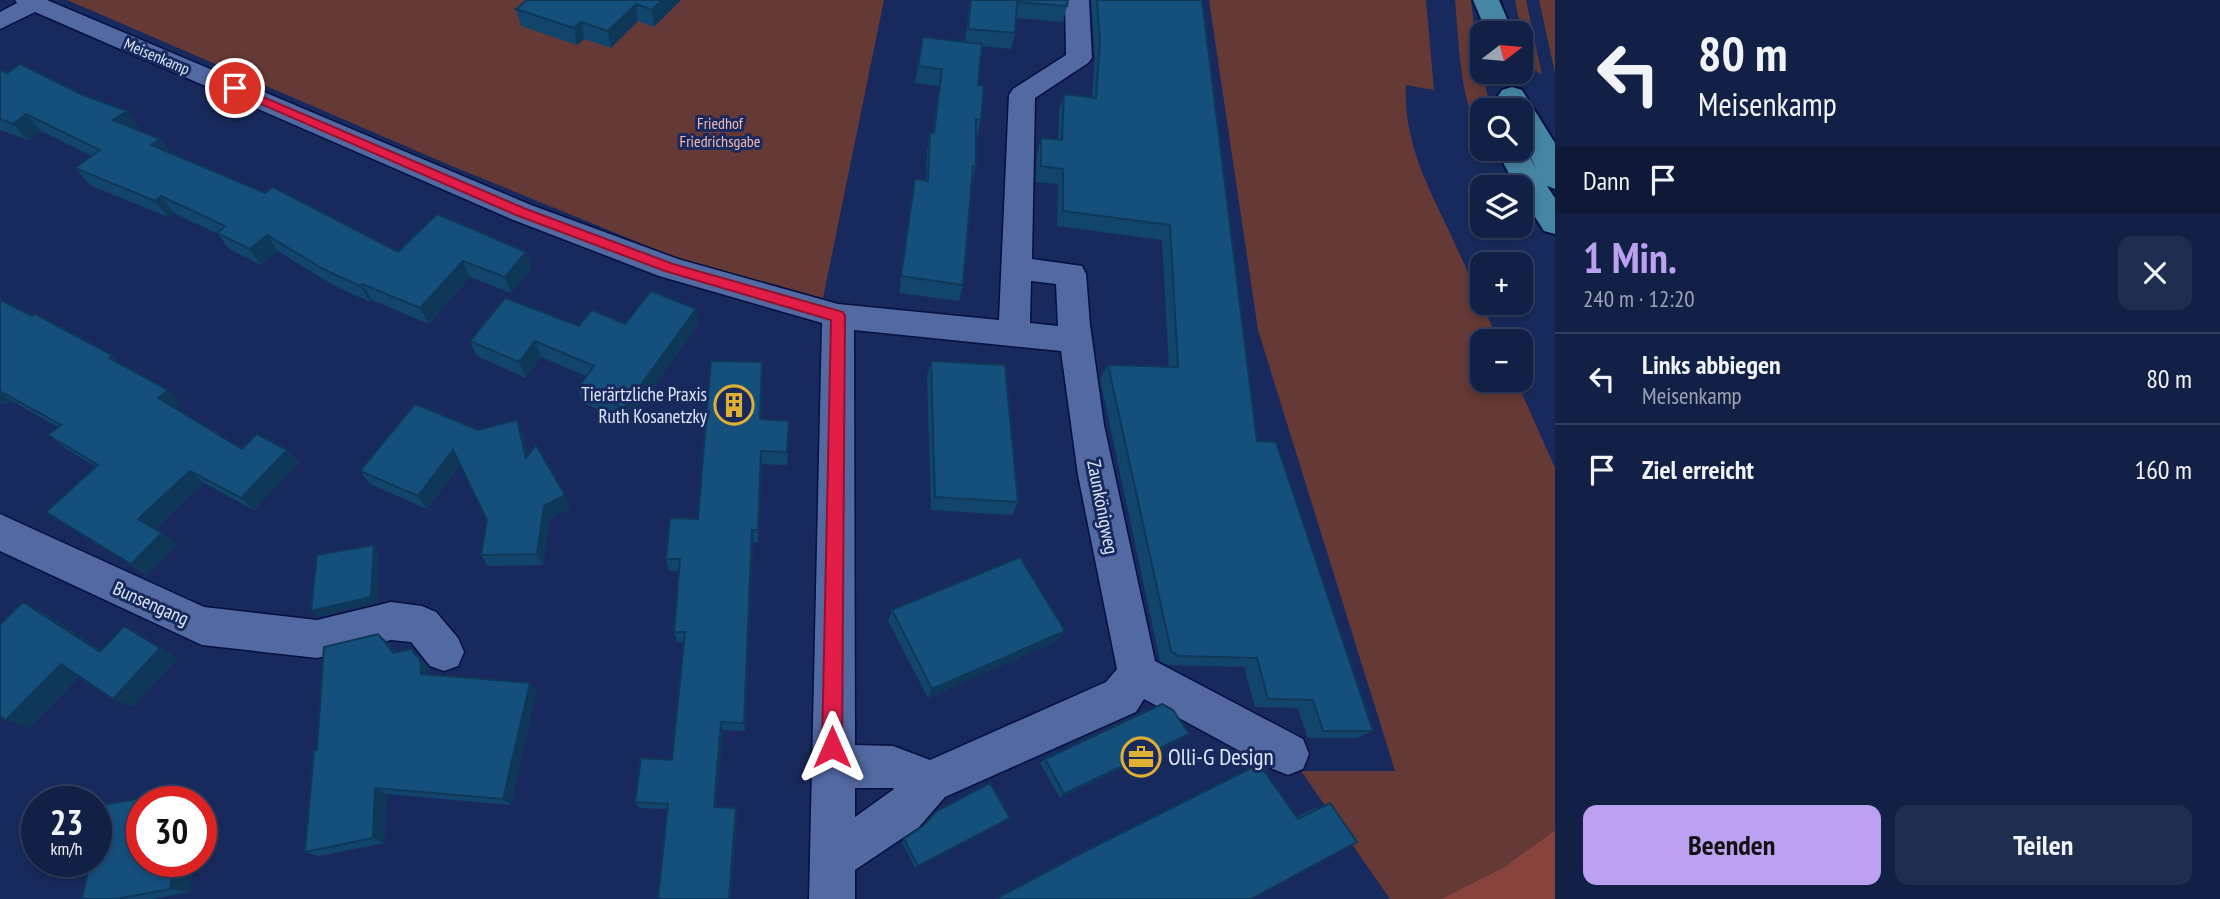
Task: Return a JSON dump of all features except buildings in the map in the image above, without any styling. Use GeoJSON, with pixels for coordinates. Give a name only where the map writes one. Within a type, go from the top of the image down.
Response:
{"type":"FeatureCollection","features":[{"type":"Feature","properties":{"kind":"main road"},"geometry":{"type":"LineString","coordinates":[[1486,0],[1495,21]]}},
{"type":"Feature","properties":{"kind":"main road"},"geometry":{"type":"LineString","coordinates":[[1500,21],[1503,0]]}},
{"type":"Feature","properties":{"kind":"main road"},"geometry":{"type":"LineString","coordinates":[[1510,93],[1543,148],[1555,178]]}},
{"type":"Feature","properties":{"kind":"main road"},"geometry":{"type":"LineString","coordinates":[[1516,161],[1555,223]]}},
{"type":"Feature","properties":{"kind":"street"},"geometry":{"type":"LineString","coordinates":[[1014,335],[1021,95],[1079,58],[1077,0]]}},
{"type":"Feature","properties":{"kind":"street"},"geometry":{"type":"LineString","coordinates":[[0,22],[31,1]]}},
{"type":"Feature","properties":{"kind":"street","name":"Meisenkamp"},"geometry":{"type":"LineString","coordinates":[[31,1],[521,212],[670,268],[838,316]]}},
{"type":"Feature","properties":{"kind":"street","name":"Zaunkönigweg"},"geometry":{"type":"LineString","coordinates":[[1015,268],[1071,274],[1074,340],[1108,535],[1138,674]]}},
{"type":"Feature","properties":{"kind":"street"},"geometry":{"type":"LineString","coordinates":[[832,899],[838,316],[1074,340]]}},
{"type":"Feature","properties":{"kind":"street","name":"Bunsengang"},"geometry":{"type":"LineString","coordinates":[[6,544],[202,626],[317,639],[391,621],[422,625],[444,652]]}},
{"type":"Feature","properties":{"kind":"street"},"geometry":{"type":"LineString","coordinates":[[833,858],[903,811],[930,782],[1121,697],[1138,674],[1288,754]]}},
{"type":"Feature","properties":{"kind":"street"},"geometry":{"type":"LineString","coordinates":[[832,766],[893,767],[930,782]]}},
{"type":"Feature","properties":{"kind":"green space","name":"Friedhof Friedrichsgabe"},"geometry":{"type":"Polygon","coordinates":[[[67,0],[884,0],[823,298],[677,258],[454,167],[67,0]]]}},
{"type":"Feature","properties":{"kind":"green space"},"geometry":{"type":"Polygon","coordinates":[[[1209,0],[1426,0],[1434,90],[1406,85],[1408,125],[1425,180],[1470,278],[1470,315],[1487,315],[1493,329],[1470,329],[1470,392],[1521,392],[1555,468],[1555,830],[1504,867],[1441,899],[1390,899],[1301,771],[1395,771],[1258,330],[1209,0]]]}},
{"type":"Feature","properties":{"kind":"green space"},"geometry":{"type":"Polygon","coordinates":[[[1455,0],[1471,0],[1473,21],[1470,21],[1470,84],[1485,84],[1488,98],[1470,98],[1470,111],[1465,90],[1455,0]]]}},
{"type":"Feature","properties":{"kind":"green space"},"geometry":{"type":"Polygon","coordinates":[[[1515,0],[1526,0],[1530,21],[1519,21],[1515,0]]]}},
{"type":"Feature","properties":{"kind":"green space"},"geometry":{"type":"Polygon","coordinates":[[[1539,0],[1555,0],[1555,73],[1539,0]]]}},
{"type":"Feature","properties":{"kind":"green space"},"geometry":{"type":"Polygon","coordinates":[[[1533,33],[1542,75],[1533,69],[1533,33]]]}},
{"type":"Feature","properties":{"kind":"shaded area"},"geometry":{"type":"Polygon","coordinates":[[[1555,830],[1555,899],[1441,899],[1504,867],[1555,830]]]}},
{"type":"Feature","properties":{"kind":"place","name":"Tierärtzliche Praxis Ruth Kosanetzky"},"geometry":{"type":"Point","coordinates":[734,405]}},
{"type":"Feature","properties":{"kind":"place","name":"Olli-G Design"},"geometry":{"type":"Point","coordinates":[1141,757]}},
{"type":"Feature","properties":{"kind":"route"},"geometry":{"type":"LineString","coordinates":[[235,88],[521,212],[670,268],[838,316],[832,747]]}}]}
